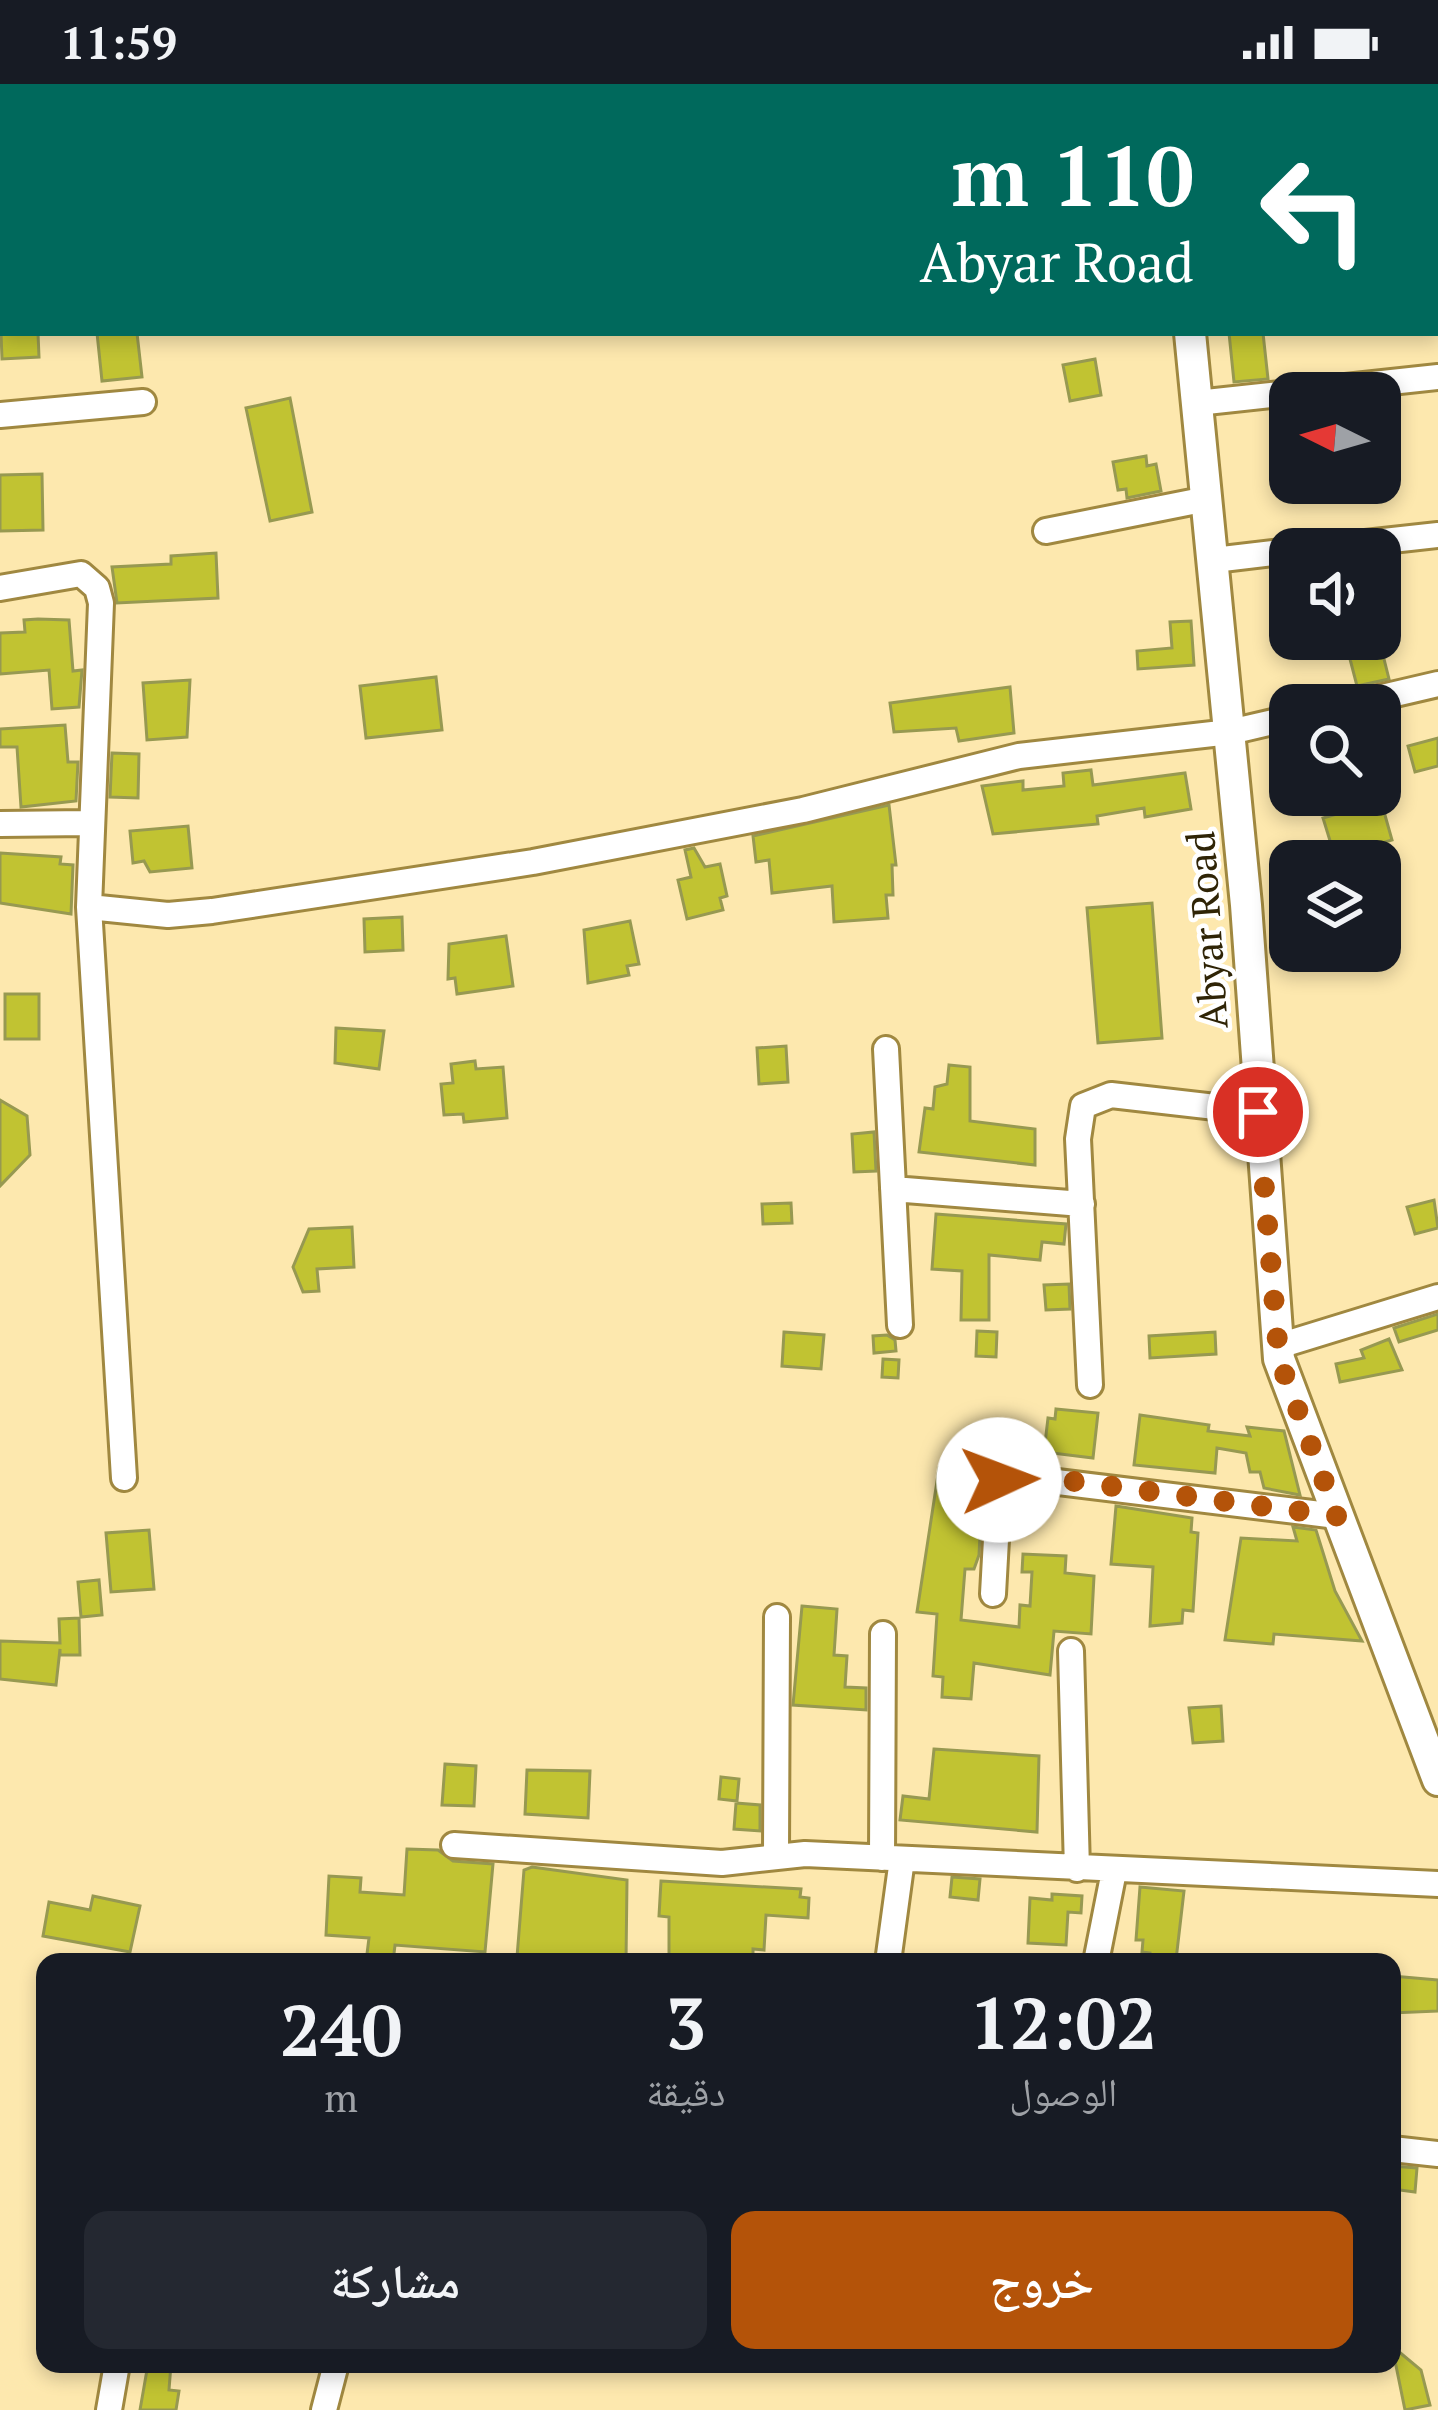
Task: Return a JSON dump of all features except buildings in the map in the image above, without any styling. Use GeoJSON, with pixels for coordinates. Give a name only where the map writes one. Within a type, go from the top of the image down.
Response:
{"type":"FeatureCollection","features":[{"type":"Feature","properties":{"kind":"main road","name":"Abyar Road"},"geometry":{"type":"LineString","coordinates":[[1190,336],[1230,732],[1258,1112],[1282,1345],[1279,1359],[1438,1780]]}},
{"type":"Feature","properties":{"kind":"street"},"geometry":{"type":"LineString","coordinates":[[1197,403],[1438,377]]}},
{"type":"Feature","properties":{"kind":"street"},"geometry":{"type":"LineString","coordinates":[[0,415],[143,402]]}},
{"type":"Feature","properties":{"kind":"street"},"geometry":{"type":"LineString","coordinates":[[1046,531],[1208,499]]}},
{"type":"Feature","properties":{"kind":"street"},"geometry":{"type":"LineString","coordinates":[[1401,539],[1438,535]]}},
{"type":"Feature","properties":{"kind":"street"},"geometry":{"type":"LineString","coordinates":[[1214,560],[1269,553]]}},
{"type":"Feature","properties":{"kind":"street"},"geometry":{"type":"LineString","coordinates":[[0,588],[81,574],[98,588],[99,712],[88,823],[89,907],[124,1478]]}},
{"type":"Feature","properties":{"kind":"street"},"geometry":{"type":"LineString","coordinates":[[1401,692],[1438,683]]}},
{"type":"Feature","properties":{"kind":"street"},"geometry":{"type":"LineString","coordinates":[[89,907],[168,914],[273,903],[533,862],[803,809],[1019,755],[1230,732],[1269,723]]}},
{"type":"Feature","properties":{"kind":"street"},"geometry":{"type":"LineString","coordinates":[[0,824],[88,823]]}},
{"type":"Feature","properties":{"kind":"street"},"geometry":{"type":"LineString","coordinates":[[886,1049],[900,1325]]}},
{"type":"Feature","properties":{"kind":"street"},"geometry":{"type":"LineString","coordinates":[[1090,1385],[1078,1120],[1089,1100],[1160,1098],[1258,1112]]}},
{"type":"Feature","properties":{"kind":"street"},"geometry":{"type":"LineString","coordinates":[[893,1189],[1082,1204]]}},
{"type":"Feature","properties":{"kind":"street"},"geometry":{"type":"LineString","coordinates":[[1282,1345],[1438,1297]]}},
{"type":"Feature","properties":{"kind":"street"},"geometry":{"type":"LineString","coordinates":[[993,1594],[999,1480],[1008,1476],[1337,1516]]}},
{"type":"Feature","properties":{"kind":"street"},"geometry":{"type":"LineString","coordinates":[[776,1854],[777,1617]]}},
{"type":"Feature","properties":{"kind":"street"},"geometry":{"type":"LineString","coordinates":[[883,1634],[892,1858],[888,1953]]}},
{"type":"Feature","properties":{"kind":"street"},"geometry":{"type":"LineString","coordinates":[[1071,1651],[1077,1869]]}},
{"type":"Feature","properties":{"kind":"street"},"geometry":{"type":"LineString","coordinates":[[454,1845],[722,1863],[776,1854],[1438,1884]]}},
{"type":"Feature","properties":{"kind":"street"},"geometry":{"type":"LineString","coordinates":[[1098,1953],[1114,1871]]}},
{"type":"Feature","properties":{"kind":"street"},"geometry":{"type":"LineString","coordinates":[[1401,2150],[1438,2154]]}},
{"type":"Feature","properties":{"kind":"street"},"geometry":{"type":"LineString","coordinates":[[109,2410],[115,2373]]}},
{"type":"Feature","properties":{"kind":"street"},"geometry":{"type":"LineString","coordinates":[[324,2410],[334,2373]]}},
{"type":"Feature","properties":{"kind":"route"},"geometry":{"type":"LineString","coordinates":[[999,1480],[1041,1477],[1337,1516],[1279,1359],[1282,1345],[1258,1112]]}}]}
